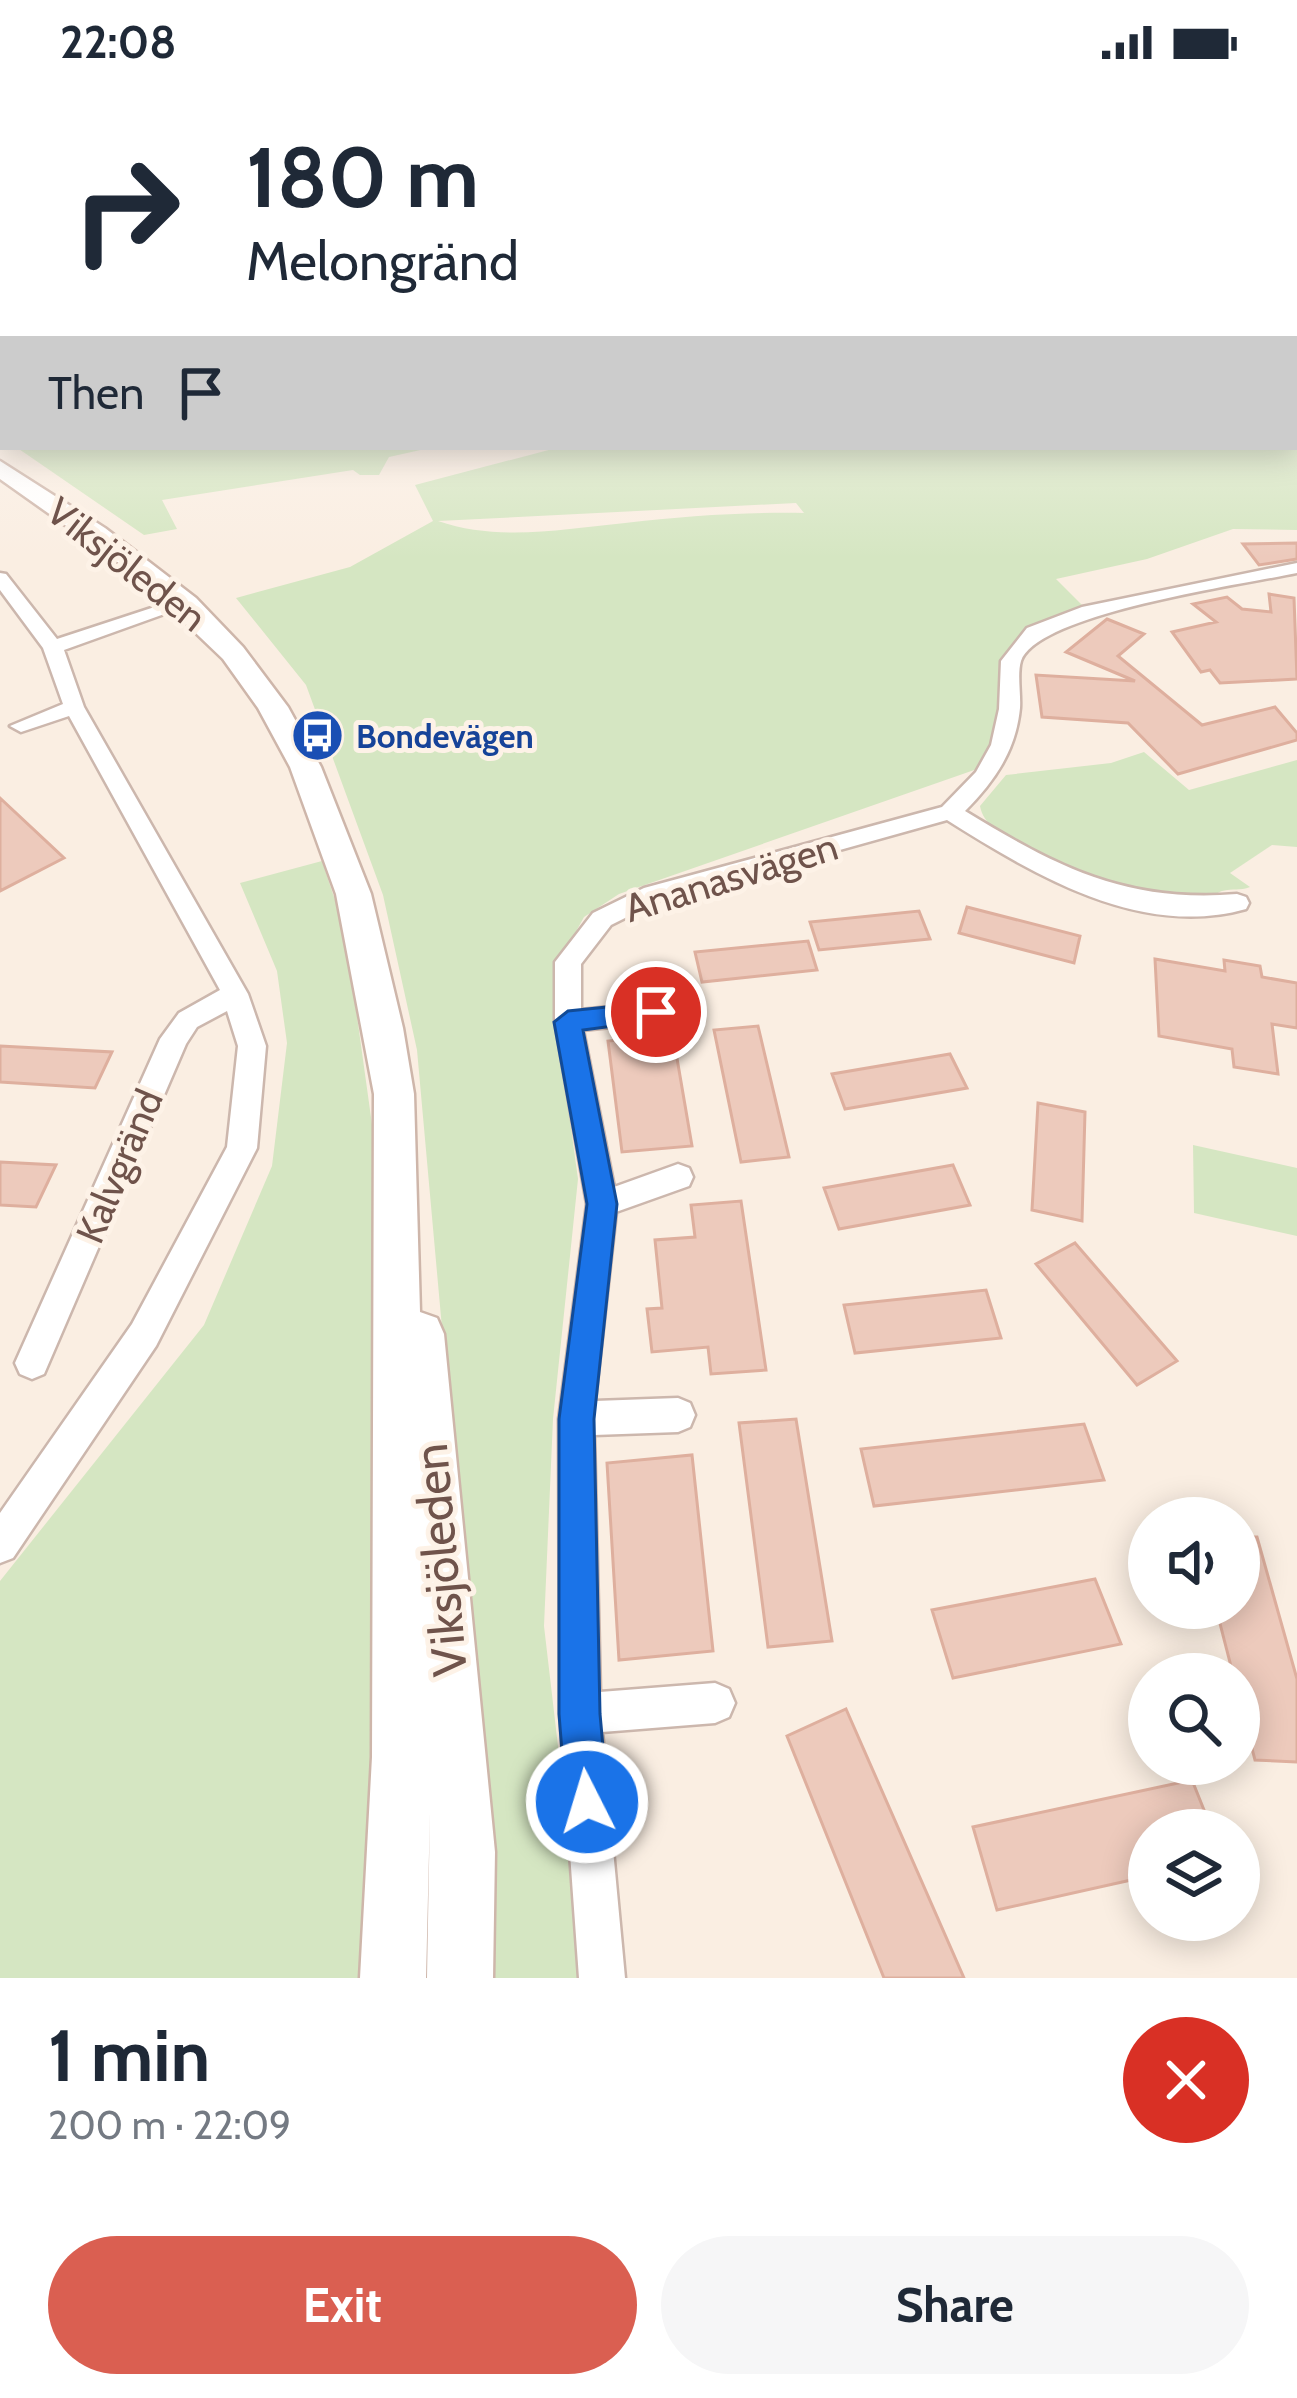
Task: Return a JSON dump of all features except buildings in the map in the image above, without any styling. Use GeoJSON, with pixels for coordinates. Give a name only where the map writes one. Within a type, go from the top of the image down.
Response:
{"type":"FeatureCollection","features":[{"type":"Feature","properties":{"kind":"main road","name":"Viksjöleden"},"geometry":{"type":"LineString","coordinates":[[0,468],[82,523],[186,604],[246,669],[304,764],[332,827],[383,1015],[424,1367],[464,1852],[460,1978]]}},
{"type":"Feature","properties":{"kind":"main road","name":"Viksjöleden"},"geometry":{"type":"LineString","coordinates":[[393,1978],[402,1757],[395,1144]]}},
{"type":"Feature","properties":{"kind":"street"},"geometry":{"type":"LineString","coordinates":[[1237,903],[1209,908],[1132,904],[1042,870],[950,812],[992,768],[1011,724],[1010,661],[1034,632],[1082,613],[1297,568]]}},
{"type":"Feature","properties":{"kind":"street"},"geometry":{"type":"LineString","coordinates":[[0,1544],[144,1335],[242,1148],[252,1046],[235,994],[74,707],[53,647],[4,586]]}},
{"type":"Feature","properties":{"kind":"street"},"geometry":{"type":"LineString","coordinates":[[53,647],[186,604]]}},
{"type":"Feature","properties":{"kind":"street"},"geometry":{"type":"LineString","coordinates":[[21,726],[74,707]]}},
{"type":"Feature","properties":{"kind":"street","name":"Ananasvägen"},"geometry":{"type":"LineString","coordinates":[[602,1978],[580,1714],[576,1419],[602,1204],[568,1022],[568,962],[602,919],[652,894],[950,812]]}},
{"type":"Feature","properties":{"kind":"street","name":"Kalvgränd"},"geometry":{"type":"LineString","coordinates":[[32,1363],[174,1039],[188,1020],[235,994]]}},
{"type":"Feature","properties":{"kind":"street"},"geometry":{"type":"LineString","coordinates":[[568,1022],[656,1012]]}},
{"type":"Feature","properties":{"kind":"street"},"geometry":{"type":"LineString","coordinates":[[602,1204],[678,1177]]}},
{"type":"Feature","properties":{"kind":"street"},"geometry":{"type":"LineString","coordinates":[[576,1419],[678,1414]]}},
{"type":"Feature","properties":{"kind":"street"},"geometry":{"type":"LineString","coordinates":[[580,1714],[715,1703]]}},
{"type":"Feature","properties":{"kind":"green space"},"geometry":{"type":"Polygon","coordinates":[[[20,450],[420,450],[389,457],[379,475],[353,470],[162,500],[177,529],[144,535],[20,450]]]}},
{"type":"Feature","properties":{"kind":"green space"},"geometry":{"type":"Polygon","coordinates":[[[549,450],[1297,450],[1297,530],[1233,529],[1147,559],[1056,579],[1083,606],[1026,630],[1002,721],[980,768],[619,894],[584,917],[563,955],[556,1019],[578,1179],[553,1419],[544,1626],[585,1978],[489,1978],[491,1873],[417,1050],[383,895],[306,685],[236,598],[350,567],[433,521],[415,485],[549,450]],[[796,503],[438,521],[484,531],[531,532],[804,513],[796,503]]]}},
{"type":"Feature","properties":{"kind":"green space"},"geometry":{"type":"Polygon","coordinates":[[[1144,752],[1189,790],[1297,760],[1297,847],[1272,845],[1230,873],[1250,887],[1205,899],[1163,901],[1113,889],[1044,859],[1005,836],[982,814],[980,806],[1006,775],[1111,763],[1144,752]]]}},
{"type":"Feature","properties":{"kind":"green space"},"geometry":{"type":"Polygon","coordinates":[[[322,861],[345,930],[375,1146],[383,1752],[369,1978],[0,1978],[0,1581],[204,1325],[272,1166],[287,1043],[277,971],[240,883],[322,861]]]}},
{"type":"Feature","properties":{"kind":"green space"},"geometry":{"type":"Polygon","coordinates":[[[1193,1145],[1297,1168],[1297,1236],[1194,1213],[1193,1145]]]}},
{"type":"Feature","properties":{"kind":"place","name":"Bondevägen"},"geometry":{"type":"Point","coordinates":[317,736]}},
{"type":"Feature","properties":{"kind":"route"},"geometry":{"type":"LineString","coordinates":[[587,1802],[580,1714],[576,1419],[602,1204],[568,1022],[656,1012]]}}]}
